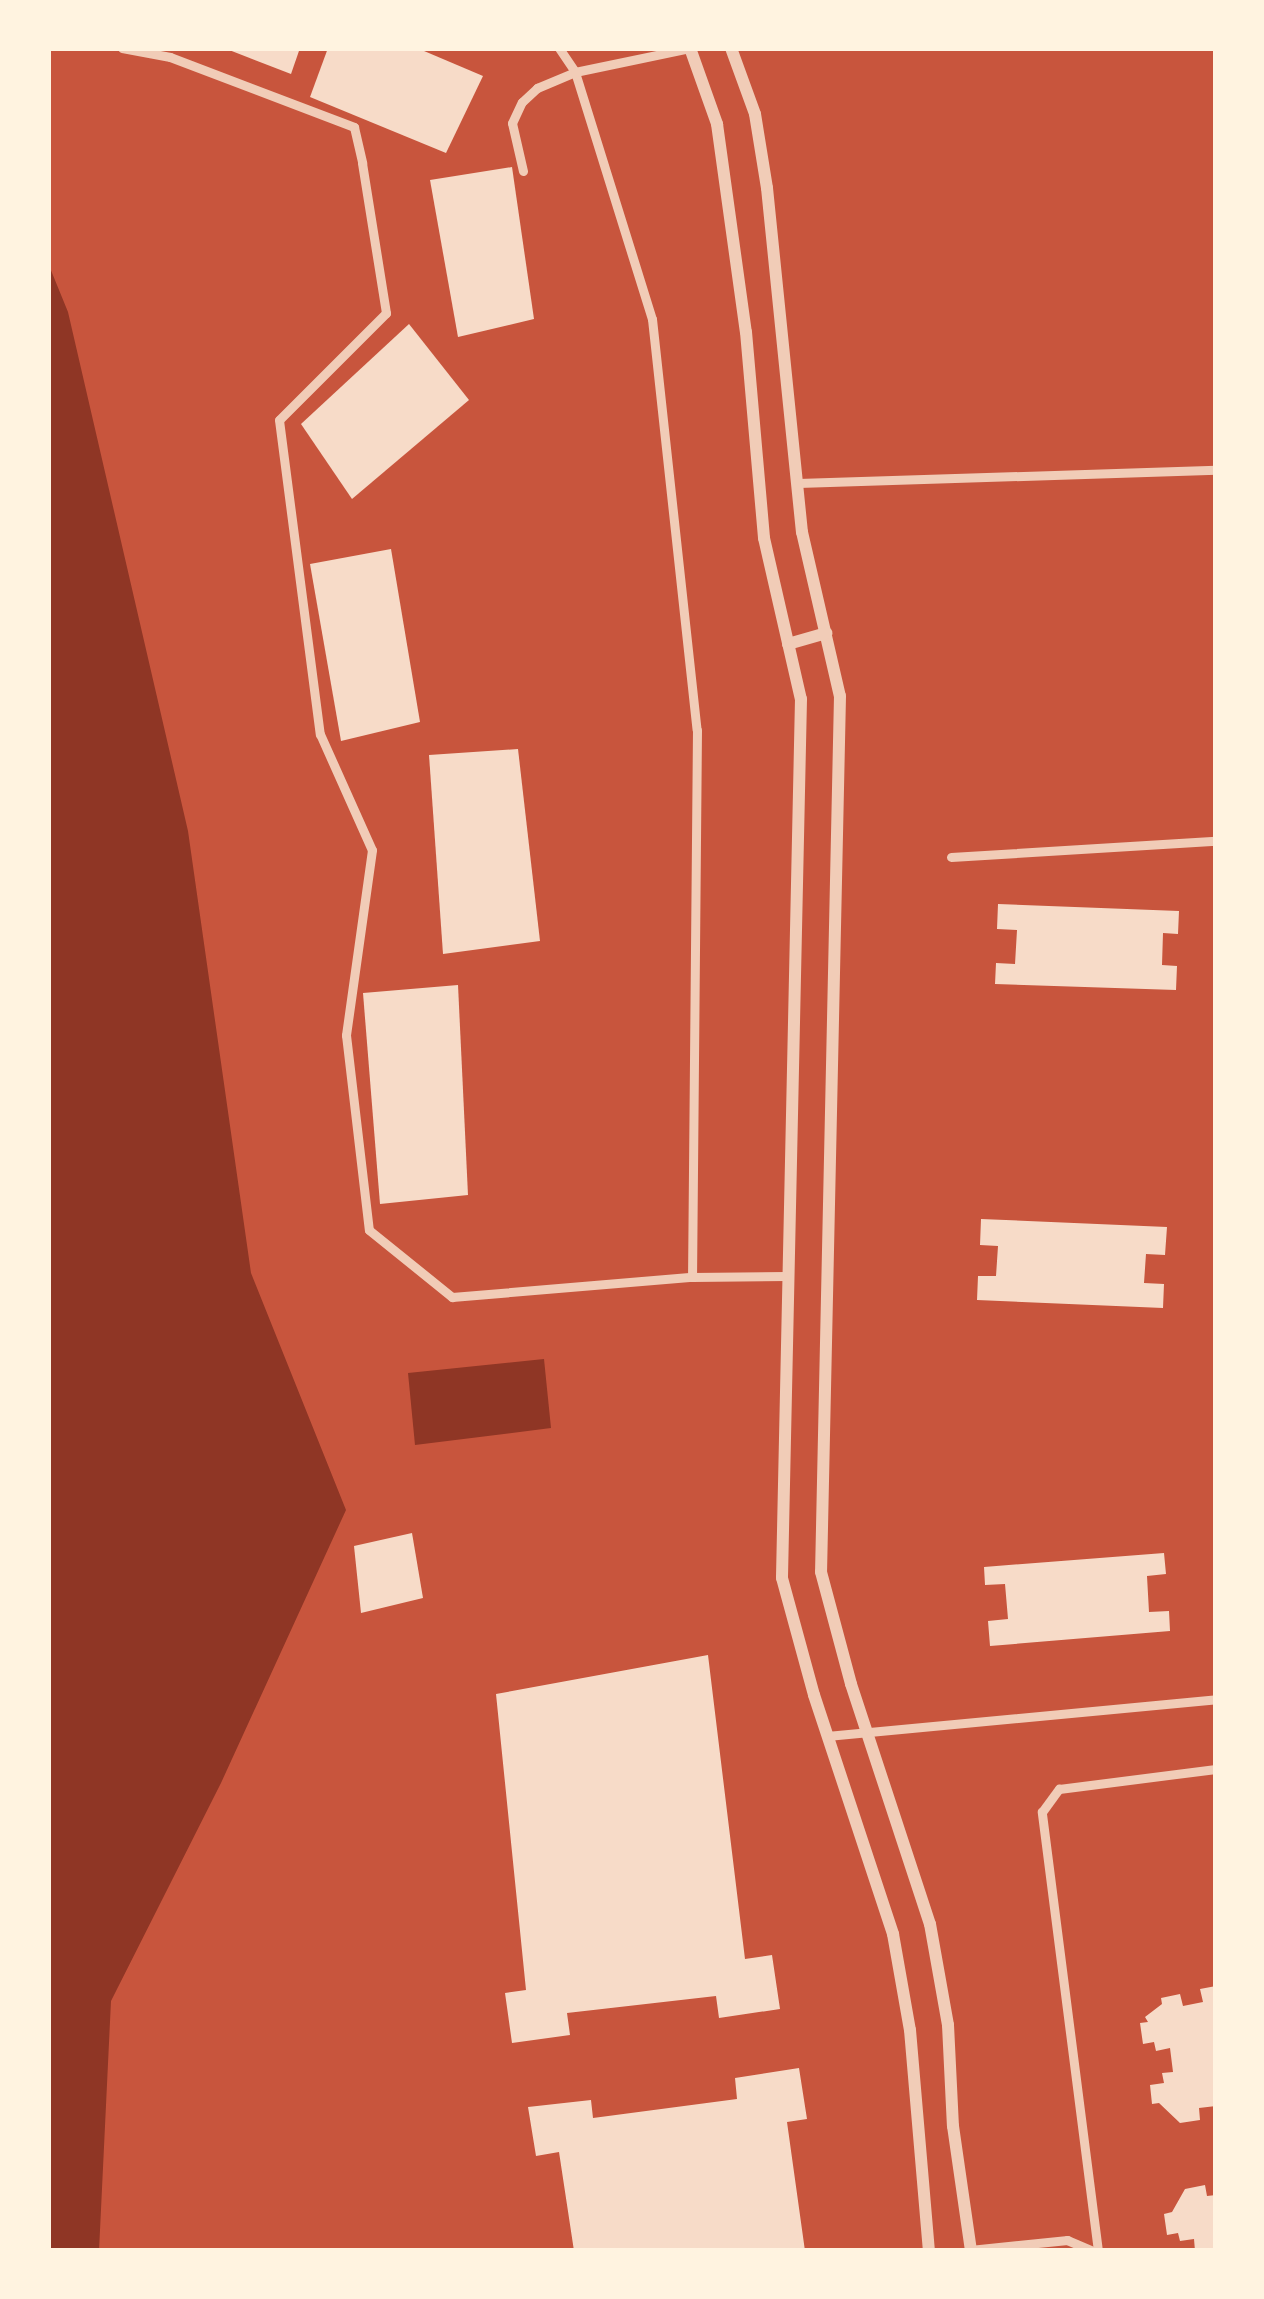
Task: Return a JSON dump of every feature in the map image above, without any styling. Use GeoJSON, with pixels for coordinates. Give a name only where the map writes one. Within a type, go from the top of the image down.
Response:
{"type":"FeatureCollection","features":[{"type":"Feature","properties":{"kind":"street"},"geometry":{"type":"LineString","coordinates":[[122,48],[170,57],[354,127],[362,163],[386,314],[279,420],[320,734],[372,850],[346,1035],[369,1230],[452,1297],[692,1277],[786,1276]]}},
{"type":"Feature","properties":{"kind":"street"},"geometry":{"type":"LineString","coordinates":[[559,48],[574,72],[652,320],[698,730],[692,1277]]}},
{"type":"Feature","properties":{"kind":"street"},"geometry":{"type":"LineString","coordinates":[[523,171],[512,123],[522,102],[537,88],[574,72],[690,48],[717,124],[729,194],[764,538],[801,699],[782,1578],[827,1736],[892,1934],[910,2030],[928,2251]]}},
{"type":"Feature","properties":{"kind":"street"},"geometry":{"type":"LineString","coordinates":[[731,48],[755,114],[767,188],[802,532],[840,696],[821,1572],[866,1730],[930,1924],[948,2025],[953,2126],[970,2250],[1067,2240],[1096,2251],[1042,1812],[1059,1789],[1216,1769]]}},
{"type":"Feature","properties":{"kind":"street"},"geometry":{"type":"LineString","coordinates":[[798,483],[1216,470]]}},
{"type":"Feature","properties":{"kind":"street"},"geometry":{"type":"LineString","coordinates":[[788,644],[826,633]]}},
{"type":"Feature","properties":{"kind":"street"},"geometry":{"type":"LineString","coordinates":[[950,856],[1216,841]]}},
{"type":"Feature","properties":{"kind":"street"},"geometry":{"type":"LineString","coordinates":[[827,1736],[957,1720],[1027,1721],[1216,1700]]}},
{"type":"Feature","properties":{"kind":"shaded area"},"geometry":{"type":"Polygon","coordinates":[[[48,263],[68,312],[188,831],[251,1273],[346,1510],[221,1783],[111,2001],[99,2251],[48,2251],[48,263]]]}},
{"type":"Feature","properties":{"kind":"shaded area"},"geometry":{"type":"Polygon","coordinates":[[[544,1359],[551,1428],[415,1445],[408,1373],[544,1359]]]}},
{"type":"Feature","properties":{"kind":"building"},"geometry":{"type":"Polygon","coordinates":[[[224,48],[300,48],[291,74],[224,48]]]}},
{"type":"Feature","properties":{"kind":"building"},"geometry":{"type":"Polygon","coordinates":[[[328,48],[417,48],[483,76],[446,153],[310,97],[328,48]]]}},
{"type":"Feature","properties":{"kind":"building"},"geometry":{"type":"Polygon","coordinates":[[[512,167],[534,319],[458,337],[430,180],[512,167]]]}},
{"type":"Feature","properties":{"kind":"building"},"geometry":{"type":"Polygon","coordinates":[[[409,324],[469,400],[352,499],[301,424],[409,324]]]}},
{"type":"Feature","properties":{"kind":"building"},"geometry":{"type":"Polygon","coordinates":[[[391,549],[420,722],[341,741],[310,564],[391,549]]]}},
{"type":"Feature","properties":{"kind":"building"},"geometry":{"type":"Polygon","coordinates":[[[518,749],[540,941],[443,954],[429,755],[518,749]]]}},
{"type":"Feature","properties":{"kind":"building"},"geometry":{"type":"Polygon","coordinates":[[[998,904],[1179,911],[1178,934],[1163,933],[1162,965],[1177,966],[1176,990],[995,984],[996,963],[1015,964],[1017,930],[997,929],[998,904]]]}},
{"type":"Feature","properties":{"kind":"building"},"geometry":{"type":"Polygon","coordinates":[[[458,985],[468,1195],[380,1204],[363,993],[458,985]]]}},
{"type":"Feature","properties":{"kind":"building"},"geometry":{"type":"Polygon","coordinates":[[[981,1219],[1167,1227],[1165,1255],[1146,1254],[1144,1283],[1164,1284],[1163,1308],[977,1300],[978,1276],[996,1276],[998,1246],[980,1245],[981,1219]]]}},
{"type":"Feature","properties":{"kind":"building"},"geometry":{"type":"Polygon","coordinates":[[[412,1533],[423,1598],[361,1613],[354,1546],[412,1533]]]}},
{"type":"Feature","properties":{"kind":"building"},"geometry":{"type":"Polygon","coordinates":[[[1164,1553],[1166,1574],[1147,1576],[1149,1612],[1169,1611],[1170,1631],[990,1646],[988,1621],[1008,1619],[1005,1584],[985,1585],[984,1567],[1164,1553]]]}},
{"type":"Feature","properties":{"kind":"building"},"geometry":{"type":"Polygon","coordinates":[[[708,1655],[745,1959],[772,1955],[780,2009],[719,2018],[716,1996],[567,2013],[570,2035],[512,2043],[505,1993],[526,1990],[496,1694],[708,1655]]]}},
{"type":"Feature","properties":{"kind":"building"},"geometry":{"type":"Polygon","coordinates":[[[1216,1986],[1216,2106],[1199,2108],[1200,2120],[1180,2123],[1159,2103],[1152,2104],[1150,2085],[1164,2083],[1162,2073],[1173,2072],[1170,2048],[1156,2051],[1154,2042],[1143,2044],[1140,2023],[1148,2022],[1145,2017],[1162,2004],[1161,1998],[1180,1994],[1183,2006],[1203,2002],[1200,1989],[1216,1986]]]}},
{"type":"Feature","properties":{"kind":"building"},"geometry":{"type":"Polygon","coordinates":[[[799,2068],[807,2119],[787,2122],[805,2251],[574,2251],[559,2152],[536,2156],[528,2107],[591,2100],[593,2118],[737,2099],[735,2078],[799,2068]]]}},
{"type":"Feature","properties":{"kind":"building"},"geometry":{"type":"Polygon","coordinates":[[[1205,2185],[1207,2196],[1216,2195],[1216,2251],[1195,2251],[1194,2239],[1180,2241],[1178,2233],[1167,2235],[1164,2214],[1172,2212],[1185,2189],[1205,2185]]]}}]}
